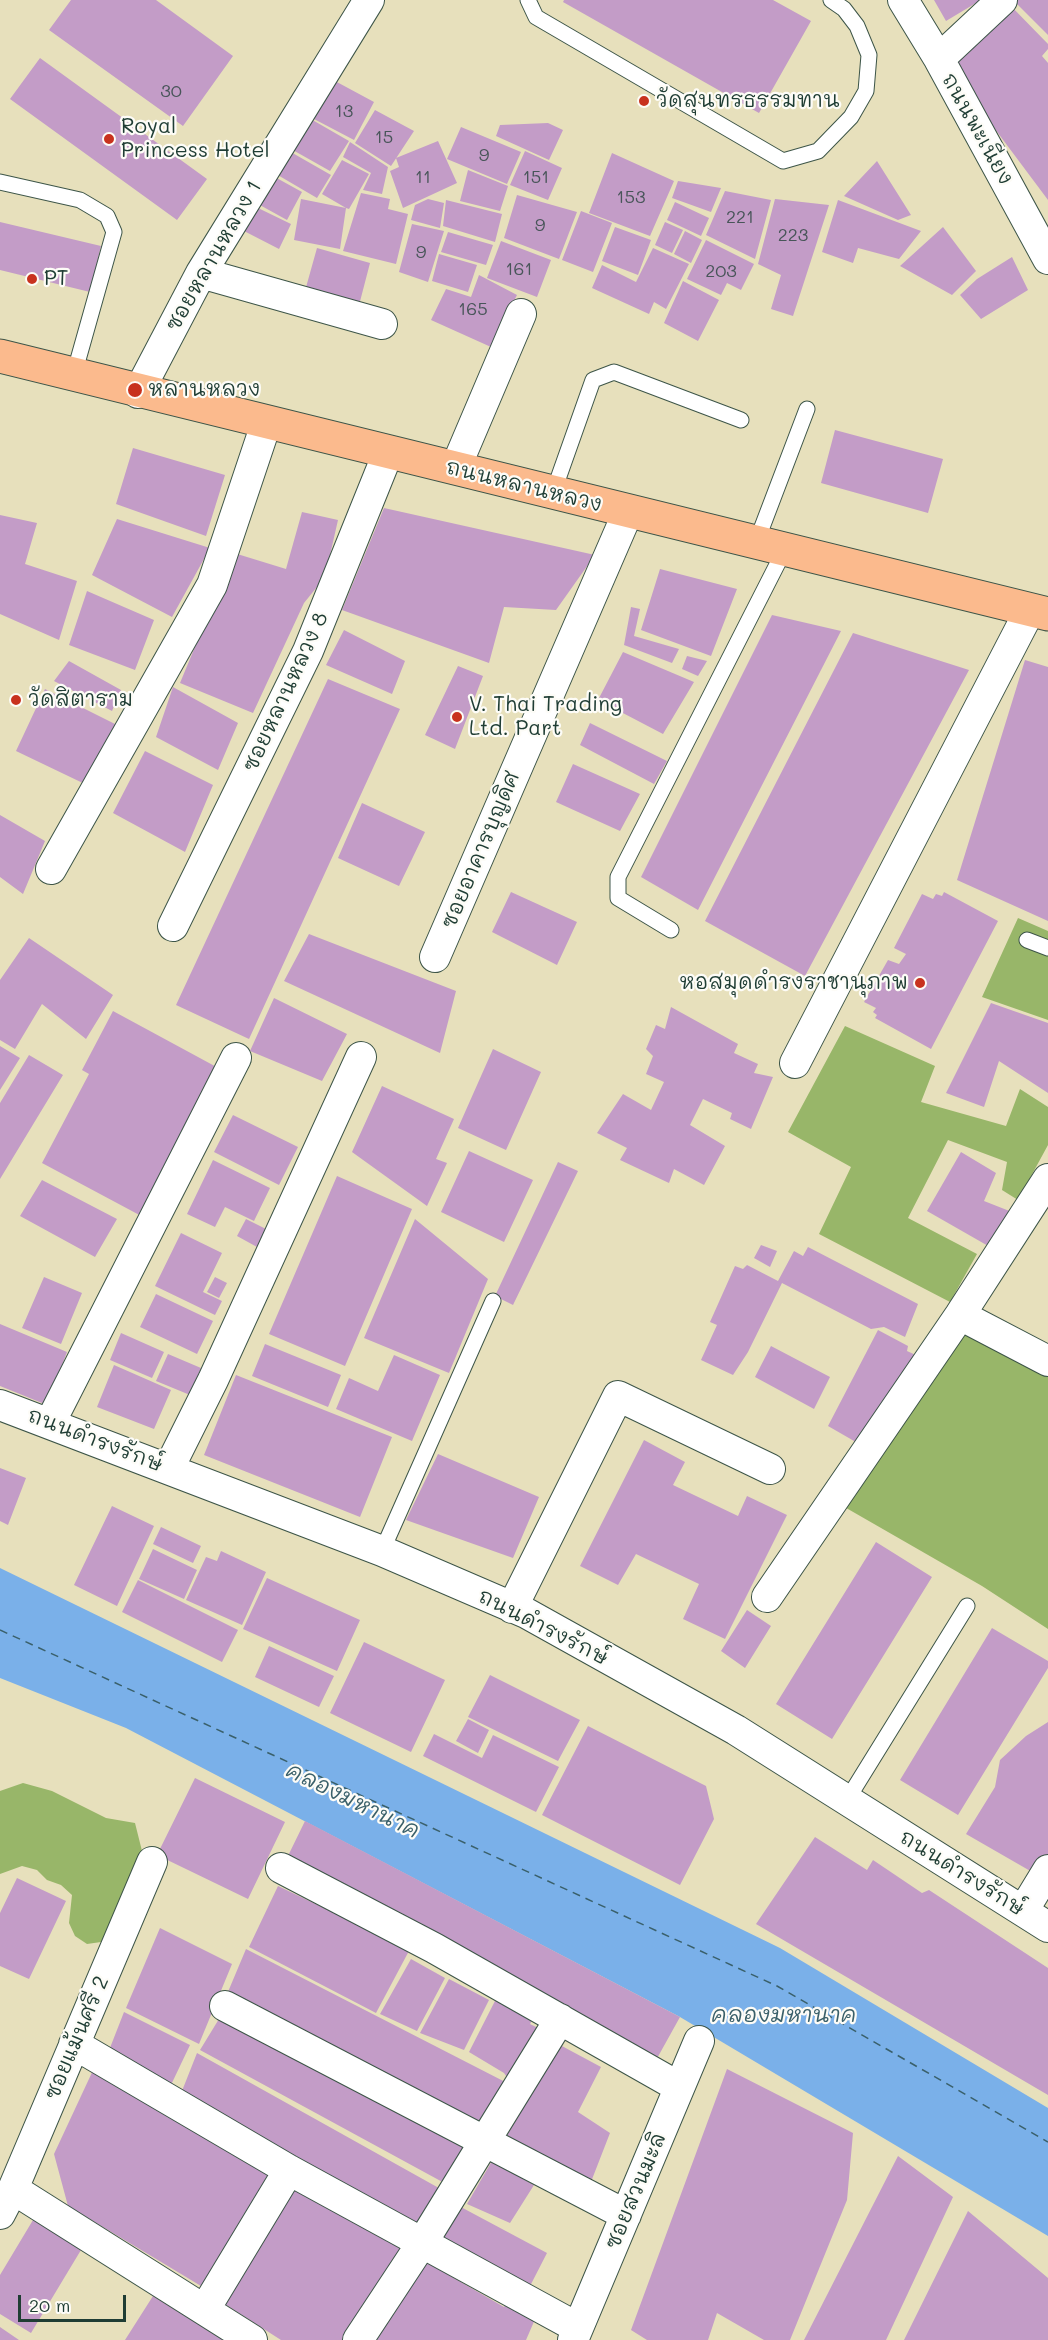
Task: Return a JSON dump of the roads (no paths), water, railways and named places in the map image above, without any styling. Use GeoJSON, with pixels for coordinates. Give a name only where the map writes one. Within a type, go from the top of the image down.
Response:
{"type":"FeatureCollection","features":[{"type":"Feature","properties":{"kind":"main road","name":"ถนนหลานหลวง"},"geometry":{"type":"LineString","coordinates":[[0,356],[138,393],[1039,612]]}},
{"type":"Feature","properties":{"kind":"street","name":"ซอยหลานหลวง 1"},"geometry":{"type":"LineString","coordinates":[[138,393],[201,273],[369,0]]}},
{"type":"Feature","properties":{"kind":"street","name":"ถนนพะเนียง"},"geometry":{"type":"LineString","coordinates":[[903,0],[939,59],[1048,259]]}},
{"type":"Feature","properties":{"kind":"street"},"geometry":{"type":"LineString","coordinates":[[939,59],[1002,0]]}},
{"type":"Feature","properties":{"kind":"street"},"geometry":{"type":"LineString","coordinates":[[201,273],[382,324]]}},
{"type":"Feature","properties":{"kind":"street"},"geometry":{"type":"LineString","coordinates":[[455,470],[521,314]]}},
{"type":"Feature","properties":{"kind":"street"},"geometry":{"type":"LineString","coordinates":[[51,869],[212,585],[266,424]]}},
{"type":"Feature","properties":{"kind":"street","name":"ซอยหลานหลวง 8"},"geometry":{"type":"LineString","coordinates":[[173,926],[308,651],[388,453]]}},
{"type":"Feature","properties":{"kind":"street","name":"ซอยอาคารบุญดิศ"},"geometry":{"type":"LineString","coordinates":[[435,957],[628,512]]}},
{"type":"Feature","properties":{"kind":"street"},"geometry":{"type":"LineString","coordinates":[[795,1063],[1039,612]]}},
{"type":"Feature","properties":{"kind":"street"},"geometry":{"type":"LineString","coordinates":[[169,1468],[213,1380],[361,1057]]}},
{"type":"Feature","properties":{"kind":"street"},"geometry":{"type":"LineString","coordinates":[[50,1423],[236,1058]]}},
{"type":"Feature","properties":{"kind":"street"},"geometry":{"type":"LineString","coordinates":[[766,1597],[960,1315],[1048,1179]]}},
{"type":"Feature","properties":{"kind":"street"},"geometry":{"type":"LineString","coordinates":[[960,1315],[1048,1361]]}},
{"type":"Feature","properties":{"kind":"street"},"geometry":{"type":"LineString","coordinates":[[512,1608],[618,1396],[770,1469]]}},
{"type":"Feature","properties":{"kind":"street","name":"ถนนดำรงรักษ์"},"geometry":{"type":"LineString","coordinates":[[0,1405],[382,1551],[512,1608],[736,1730],[1048,1927]]}},
{"type":"Feature","properties":{"kind":"street","name":"ซอยแม้นศรี 2"},"geometry":{"type":"LineString","coordinates":[[7,2201],[152,1862]]}},
{"type":"Feature","properties":{"kind":"street"},"geometry":{"type":"LineString","coordinates":[[281,1868],[434,1948],[679,2087]]}},
{"type":"Feature","properties":{"kind":"street"},"geometry":{"type":"LineString","coordinates":[[1023,1911],[1048,1870]]}},
{"type":"Feature","properties":{"kind":"street"},"geometry":{"type":"LineString","coordinates":[[225,2006],[626,2215]]}},
{"type":"Feature","properties":{"kind":"street"},"geometry":{"type":"LineString","coordinates":[[358,2340],[421,2244],[560,2019]]}},
{"type":"Feature","properties":{"kind":"street","name":"ซอยสวนมะลิ"},"geometry":{"type":"LineString","coordinates":[[575,2334],[699,2041]]}},
{"type":"Feature","properties":{"kind":"street"},"geometry":{"type":"LineString","coordinates":[[74,2044],[575,2334]]}},
{"type":"Feature","properties":{"kind":"street"},"geometry":{"type":"LineString","coordinates":[[205,2308],[289,2170]]}},
{"type":"Feature","properties":{"kind":"street"},"geometry":{"type":"LineString","coordinates":[[7,2201],[205,2308],[252,2340]]}},
{"type":"Feature","properties":{"kind":"lane"},"geometry":{"type":"LineString","coordinates":[[528,0],[536,17],[783,161],[818,151],[851,117],[866,91],[869,55],[857,26],[844,9],[831,0]]}},
{"type":"Feature","properties":{"kind":"lane"},"geometry":{"type":"LineString","coordinates":[[0,183],[80,200],[107,216],[114,232],[74,374]]}},
{"type":"Feature","properties":{"kind":"lane"},"geometry":{"type":"LineString","coordinates":[[553,493],[593,380],[614,372],[741,420]]}},
{"type":"Feature","properties":{"kind":"lane"},"geometry":{"type":"LineString","coordinates":[[672,930],[618,898],[618,877],[770,547],[807,409]]}},
{"type":"Feature","properties":{"kind":"lane"},"geometry":{"type":"LineString","coordinates":[[1027,940],[1048,948]]}},
{"type":"Feature","properties":{"kind":"lane"},"geometry":{"type":"LineString","coordinates":[[382,1551],[493,1301]]}},
{"type":"Feature","properties":{"kind":"lane"},"geometry":{"type":"LineString","coordinates":[[847,1800],[967,1606]]}},
{"type":"Feature","properties":{"kind":"water","name":"คลองมหานาค"},"geometry":{"type":"Polygon","coordinates":[[[0,1568],[780,1948],[1048,2108],[1048,2236],[680,2017],[126,1728],[0,1678],[0,1568]]]}},
{"type":"Feature","properties":{"kind":"place","name":"วัดสุนทรธรรมทาน"},"geometry":{"type":"Point","coordinates":[644,101]}},
{"type":"Feature","properties":{"kind":"place","name":"Royal Princess Hotel"},"geometry":{"type":"Point","coordinates":[109,139]}},
{"type":"Feature","properties":{"kind":"place","name":"PT"},"geometry":{"type":"Point","coordinates":[32,279]}},
{"type":"Feature","properties":{"kind":"place","name":"หลานหลวง"},"geometry":{"type":"Point","coordinates":[135,390]}},
{"type":"Feature","properties":{"kind":"place","name":"วัดสิตาราม"},"geometry":{"type":"Point","coordinates":[16,700]}},
{"type":"Feature","properties":{"kind":"place","name":"V. Thai Trading Ltd. Part"},"geometry":{"type":"Point","coordinates":[457,717]}},
{"type":"Feature","properties":{"kind":"place","name":"หอสมุดดำรงราชานุภาพ"},"geometry":{"type":"Point","coordinates":[920,983]}}]}
